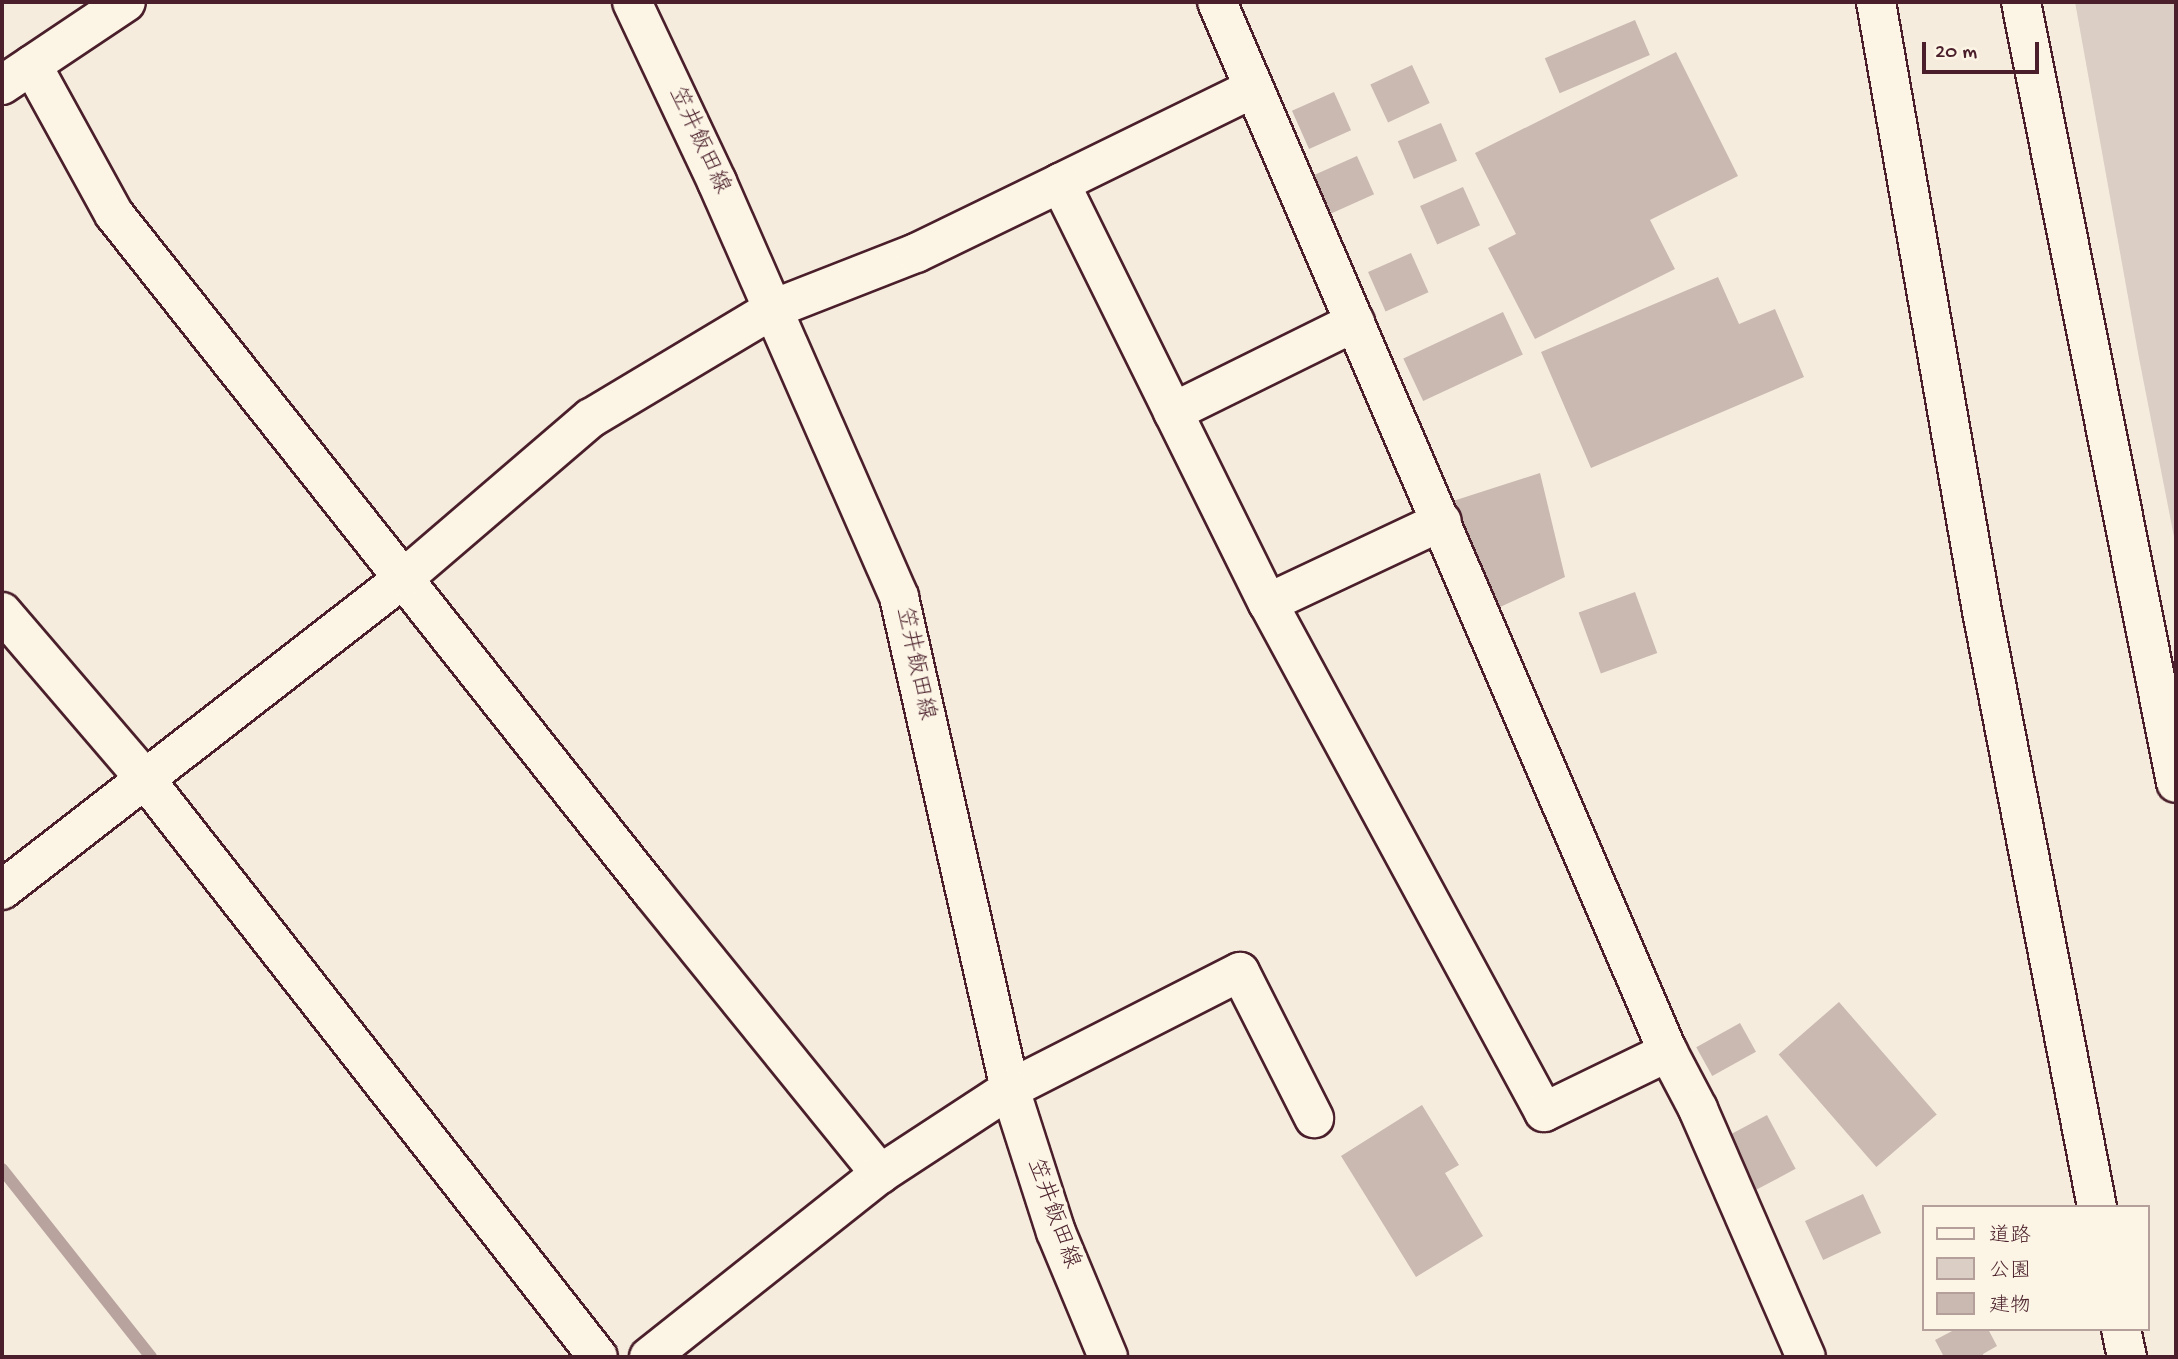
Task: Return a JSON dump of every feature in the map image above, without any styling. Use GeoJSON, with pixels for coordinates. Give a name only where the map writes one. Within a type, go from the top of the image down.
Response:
{"type":"FeatureCollection","features":[{"type":"Feature","properties":{"kind":"street"},"geometry":{"type":"LineString","coordinates":[[126,2],[17,75],[114,214],[652,892],[880,1174]]}},
{"type":"Feature","properties":{"kind":"street","name":"笠井飯田線"},"geometry":{"type":"LineString","coordinates":[[632,2],[773,309],[899,597],[1010,1089],[1056,1232],[1108,1357]]}},
{"type":"Feature","properties":{"kind":"street"},"geometry":{"type":"LineString","coordinates":[[1217,2],[1252,89],[1442,521],[1668,1052],[1698,1109],[1806,1357]]}},
{"type":"Feature","properties":{"kind":"street"},"geometry":{"type":"LineString","coordinates":[[1876,2],[1982,611],[2097,1205]]}},
{"type":"Feature","properties":{"kind":"street"},"geometry":{"type":"LineString","coordinates":[[2021,2],[2176,783]]}},
{"type":"Feature","properties":{"kind":"street"},"geometry":{"type":"LineString","coordinates":[[2,890],[404,578],[591,418],[773,309],[916,253],[1252,89]]}},
{"type":"Feature","properties":{"kind":"street"},"geometry":{"type":"LineString","coordinates":[[1060,183],[1268,603],[1544,1112],[1668,1052]]}},
{"type":"Feature","properties":{"kind":"street"},"geometry":{"type":"LineString","coordinates":[[1173,412],[1355,323]]}},
{"type":"Feature","properties":{"kind":"street"},"geometry":{"type":"LineString","coordinates":[[1268,603],[1442,521]]}},
{"type":"Feature","properties":{"kind":"street"},"geometry":{"type":"LineString","coordinates":[[2,612],[145,779],[598,1357]]}},
{"type":"Feature","properties":{"kind":"street"},"geometry":{"type":"LineString","coordinates":[[649,1357],[880,1174],[1010,1089],[1240,972],[1314,1118]]}},
{"type":"Feature","properties":{"kind":"street"},"geometry":{"type":"LineString","coordinates":[[2121,1331],[2127,1357]]}},
{"type":"Feature","properties":{"kind":"green space"},"geometry":{"type":"Polygon","coordinates":[[[2075,2],[2176,2],[2176,547],[2139,358],[2075,2]]]}},
{"type":"Feature","properties":{"kind":"building"},"geometry":{"type":"Polygon","coordinates":[[[1635,20],[1650,55],[1560,93],[1545,58],[1635,20]]]}},
{"type":"Feature","properties":{"kind":"building"},"geometry":{"type":"Polygon","coordinates":[[[1676,52],[1738,176],[1650,220],[1675,269],[1535,339],[1488,248],[1516,234],[1475,153],[1676,52]]]}},
{"type":"Feature","properties":{"kind":"building"},"geometry":{"type":"Polygon","coordinates":[[[1412,65],[1430,103],[1388,123],[1370,84],[1412,65]]]}},
{"type":"Feature","properties":{"kind":"building"},"geometry":{"type":"Polygon","coordinates":[[[1334,92],[1351,130],[1309,149],[1292,111],[1334,92]]]}},
{"type":"Feature","properties":{"kind":"building"},"geometry":{"type":"Polygon","coordinates":[[[1441,123],[1457,161],[1414,179],[1398,141],[1441,123]]]}},
{"type":"Feature","properties":{"kind":"building"},"geometry":{"type":"Polygon","coordinates":[[[1357,156],[1374,194],[1331,213],[1314,175],[1357,156]]]}},
{"type":"Feature","properties":{"kind":"building"},"geometry":{"type":"Polygon","coordinates":[[[1463,187],[1480,225],[1437,244],[1420,206],[1463,187]]]}},
{"type":"Feature","properties":{"kind":"building"},"geometry":{"type":"Polygon","coordinates":[[[1411,253],[1428,292],[1386,311],[1368,272],[1411,253]]]}},
{"type":"Feature","properties":{"kind":"building"},"geometry":{"type":"Polygon","coordinates":[[[1718,277],[1739,324],[1775,309],[1804,377],[1591,468],[1541,352],[1718,277]]]}},
{"type":"Feature","properties":{"kind":"building"},"geometry":{"type":"Polygon","coordinates":[[[1503,312],[1523,355],[1423,401],[1403,358],[1503,312]]]}},
{"type":"Feature","properties":{"kind":"building"},"geometry":{"type":"Polygon","coordinates":[[[1540,473],[1565,577],[1498,608],[1450,502],[1540,473]]]}},
{"type":"Feature","properties":{"kind":"building"},"geometry":{"type":"Polygon","coordinates":[[[1635,592],[1657,653],[1601,674],[1579,613],[1635,592]]]}},
{"type":"Feature","properties":{"kind":"building"},"geometry":{"type":"Polygon","coordinates":[[[1839,1002],[1937,1114],[1876,1167],[1779,1054],[1839,1002]]]}},
{"type":"Feature","properties":{"kind":"building"},"geometry":{"type":"Polygon","coordinates":[[[1740,1023],[1756,1052],[1712,1076],[1696,1047],[1740,1023]]]}},
{"type":"Feature","properties":{"kind":"building"},"geometry":{"type":"Polygon","coordinates":[[[1422,1105],[1459,1165],[1445,1173],[1483,1236],[1416,1277],[1341,1156],[1422,1105]]]}},
{"type":"Feature","properties":{"kind":"building"},"geometry":{"type":"Polygon","coordinates":[[[1767,1115],[1796,1169],[1752,1192],[1724,1138],[1767,1115]]]}},
{"type":"Feature","properties":{"kind":"building"},"geometry":{"type":"Polygon","coordinates":[[[1863,1194],[1881,1233],[1823,1260],[1805,1221],[1863,1194]]]}},
{"type":"Feature","properties":{"kind":"building"},"geometry":{"type":"Polygon","coordinates":[[[1952,1331],[1989,1331],[1997,1346],[1983,1354],[1984,1357],[1944,1357],[1935,1340],[1952,1331]]]}},
{"type":"Feature","properties":{"kind":"waterway"},"geometry":{"type":"LineString","coordinates":[[2,1169],[151,1357]]}}]}
